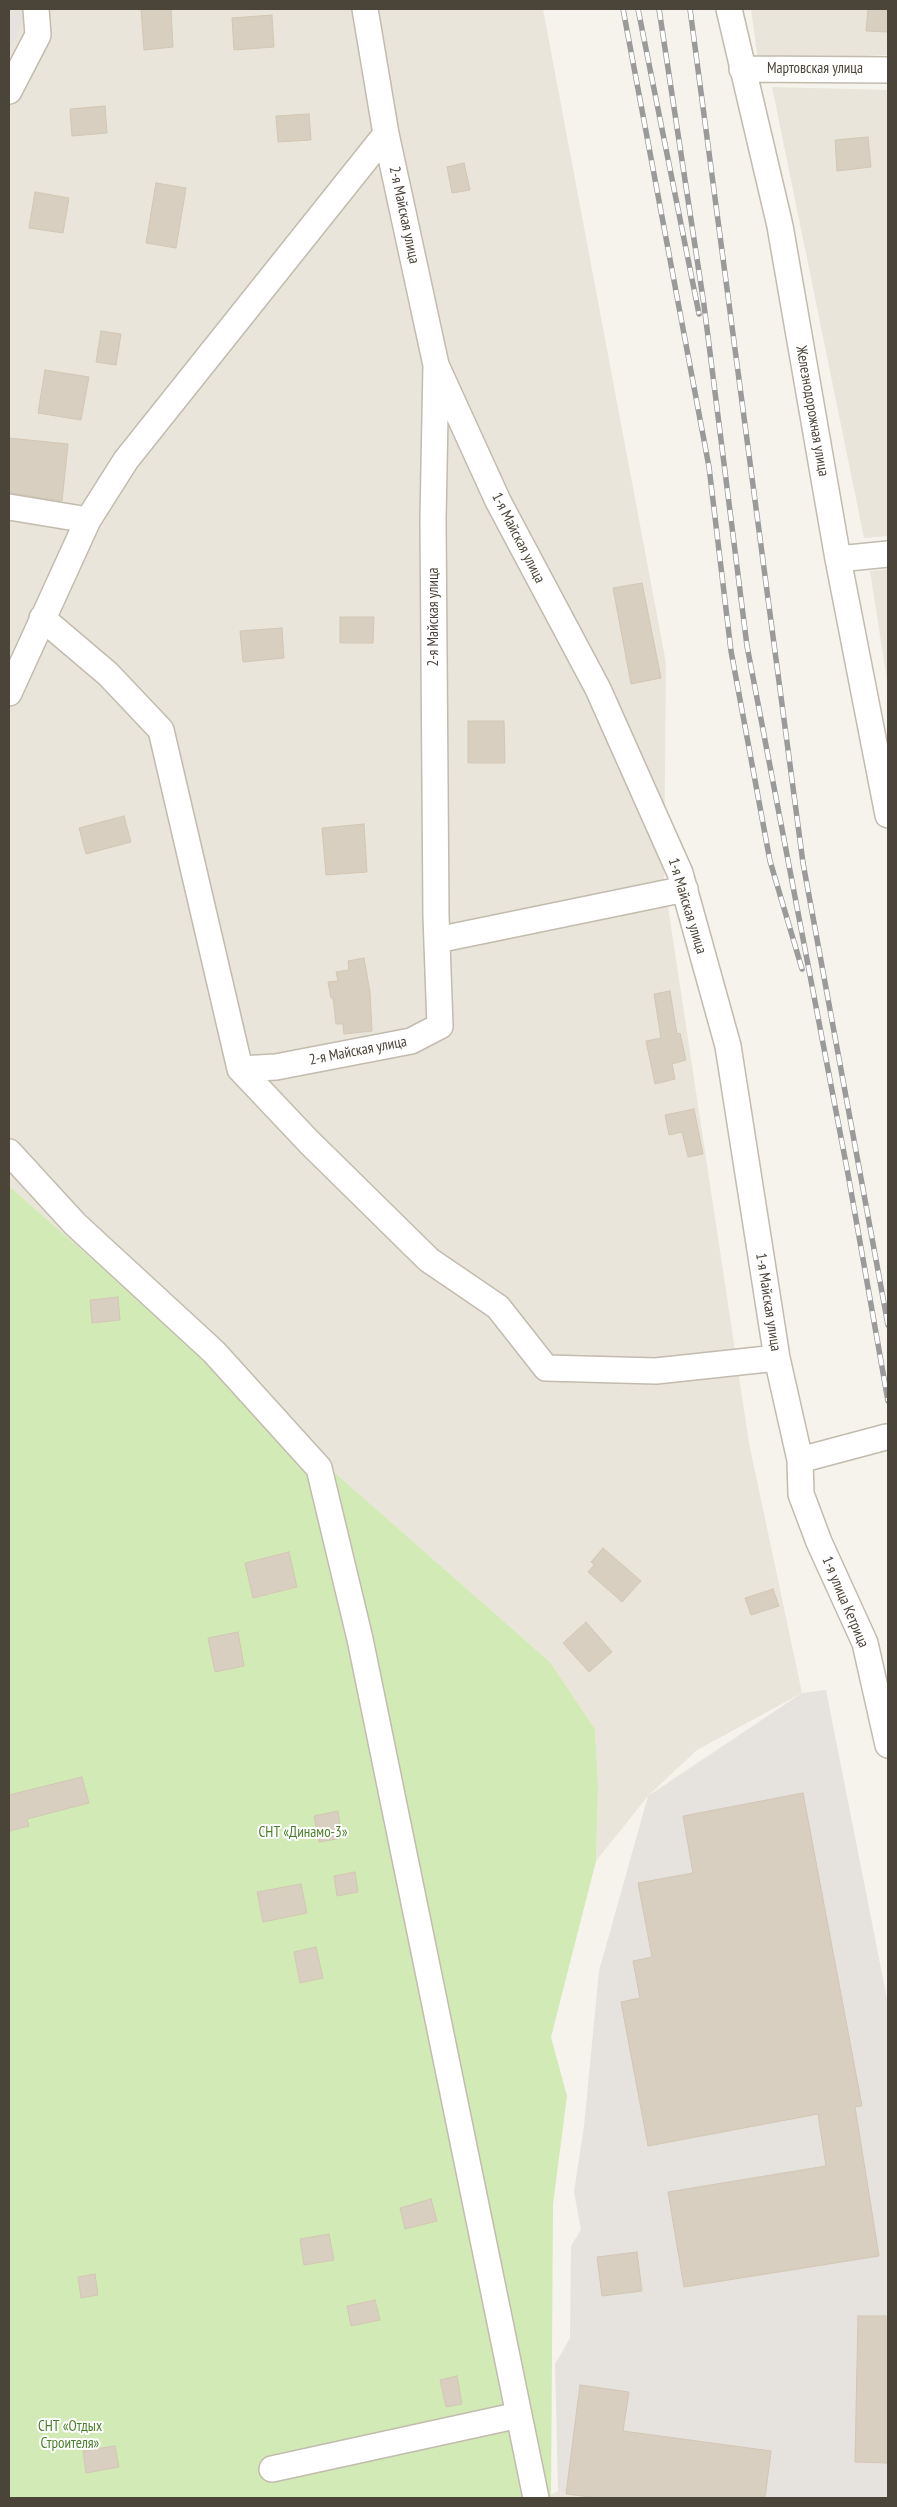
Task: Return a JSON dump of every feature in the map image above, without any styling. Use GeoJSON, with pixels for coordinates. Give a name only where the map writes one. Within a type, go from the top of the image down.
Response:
{"type":"FeatureCollection","features":[{"type":"Feature","properties":{"kind":"street"},"geometry":{"type":"LineString","coordinates":[[9,91],[38,34],[36,9]]}},
{"type":"Feature","properties":{"kind":"street","name":"2-я Майская улица"},"geometry":{"type":"LineString","coordinates":[[240,1069],[276,1067],[411,1041],[440,1026],[437,940],[433,529],[436,365],[386,134],[365,9]]}},
{"type":"Feature","properties":{"kind":"street","name":"Железнодорожная улица"},"geometry":{"type":"LineString","coordinates":[[729,9],[780,226],[838,559],[888,815]]}},
{"type":"Feature","properties":{"kind":"street","name":"Мартовская улица"},"geometry":{"type":"LineString","coordinates":[[742,69],[888,70]]}},
{"type":"Feature","properties":{"kind":"street"},"geometry":{"type":"LineString","coordinates":[[9,693],[88,520],[126,460],[386,134]]}},
{"type":"Feature","properties":{"kind":"street","name":"1-я Майская улица"},"geometry":{"type":"LineString","coordinates":[[436,365],[498,500],[598,689],[680,873],[728,1046],[776,1358],[800,1460]]}},
{"type":"Feature","properties":{"kind":"street"},"geometry":{"type":"LineString","coordinates":[[9,507],[88,520]]}},
{"type":"Feature","properties":{"kind":"street"},"geometry":{"type":"LineString","coordinates":[[838,559],[888,554]]}},
{"type":"Feature","properties":{"kind":"street"},"geometry":{"type":"LineString","coordinates":[[42,618],[108,674],[160,730],[240,1069],[309,1142],[429,1260],[498,1306],[546,1368],[656,1371],[776,1358]]}},
{"type":"Feature","properties":{"kind":"street"},"geometry":{"type":"LineString","coordinates":[[437,940],[685,889]]}},
{"type":"Feature","properties":{"kind":"street"},"geometry":{"type":"LineString","coordinates":[[9,1152],[75,1224],[214,1352],[319,1468],[360,1639],[536,2498]]}},
{"type":"Feature","properties":{"kind":"street"},"geometry":{"type":"LineString","coordinates":[[800,1460],[886,1437]]}},
{"type":"Feature","properties":{"kind":"street","name":"1-я улица Кетрица"},"geometry":{"type":"LineString","coordinates":[[800,1460],[801,1494],[819,1542],[865,1643],[888,1745]]}},
{"type":"Feature","properties":{"kind":"street"},"geometry":{"type":"LineString","coordinates":[[272,2470],[519,2415]]}},
{"type":"Feature","properties":{"kind":"shaded area"},"geometry":{"type":"Polygon","coordinates":[[[9,9],[543,9],[666,663],[664,880],[749,1443],[802,1693],[697,1750],[648,1796],[596,1861],[598,1785],[595,1729],[550,1662],[9,1186],[9,9]]]}},
{"type":"Feature","properties":{"kind":"shaded area"},"geometry":{"type":"Polygon","coordinates":[[[9,9],[23,9],[24,19],[9,54],[9,9]]]}},
{"type":"Feature","properties":{"kind":"shaded area"},"geometry":{"type":"Polygon","coordinates":[[[751,9],[888,9],[888,55],[758,61],[751,9]]]}},
{"type":"Feature","properties":{"kind":"shaded area"},"geometry":{"type":"Polygon","coordinates":[[[772,87],[888,90],[888,536],[864,538],[772,87]]]}},
{"type":"Feature","properties":{"kind":"shaded area"},"geometry":{"type":"Polygon","coordinates":[[[888,569],[888,687],[870,571],[888,569]]]}},
{"type":"Feature","properties":{"kind":"shaded area"},"geometry":{"type":"Polygon","coordinates":[[[826,1690],[888,2004],[888,2498],[590,2498],[558,2491],[555,2364],[570,2338],[571,2246],[581,2230],[574,2192],[584,2126],[599,1971],[648,1796],[802,1693],[826,1690]]]}},
{"type":"Feature","properties":{"kind":"shaded area"},"geometry":{"type":"Polygon","coordinates":[[[558,2491],[590,2498],[551,2498],[550,2495],[558,2491]]]}},
{"type":"Feature","properties":{"kind":"green space","name":"СНТ «Динамо-3»"},"geometry":{"type":"Polygon","coordinates":[[[9,1186],[550,1662],[595,1729],[598,1785],[596,1861],[551,2037],[567,2096],[553,2204],[551,2498],[9,2498],[9,1186]]]}},
{"type":"Feature","properties":{"kind":"building"},"geometry":{"type":"Polygon","coordinates":[[[141,9],[171,9],[173,47],[144,50],[141,9]]]}},
{"type":"Feature","properties":{"kind":"building"},"geometry":{"type":"Polygon","coordinates":[[[868,9],[888,9],[888,32],[866,31],[868,9]]]}},
{"type":"Feature","properties":{"kind":"building"},"geometry":{"type":"Polygon","coordinates":[[[272,15],[274,47],[234,50],[232,18],[272,15]]]}},
{"type":"Feature","properties":{"kind":"building"},"geometry":{"type":"Polygon","coordinates":[[[105,106],[107,133],[72,136],[70,109],[105,106]]]}},
{"type":"Feature","properties":{"kind":"building"},"geometry":{"type":"Polygon","coordinates":[[[309,114],[311,140],[278,142],[276,116],[309,114]]]}},
{"type":"Feature","properties":{"kind":"building"},"geometry":{"type":"Polygon","coordinates":[[[868,137],[871,167],[837,171],[835,140],[868,137]]]}},
{"type":"Feature","properties":{"kind":"building"},"geometry":{"type":"Polygon","coordinates":[[[464,163],[470,190],[452,193],[447,167],[464,163]]]}},
{"type":"Feature","properties":{"kind":"building"},"geometry":{"type":"Polygon","coordinates":[[[156,183],[186,188],[176,248],[146,243],[156,183]]]}},
{"type":"Feature","properties":{"kind":"building"},"geometry":{"type":"Polygon","coordinates":[[[35,192],[69,198],[63,233],[29,228],[35,192]]]}},
{"type":"Feature","properties":{"kind":"building"},"geometry":{"type":"Polygon","coordinates":[[[101,331],[121,334],[116,365],[96,362],[101,331]]]}},
{"type":"Feature","properties":{"kind":"building"},"geometry":{"type":"Polygon","coordinates":[[[45,370],[89,377],[81,420],[38,413],[45,370]]]}},
{"type":"Feature","properties":{"kind":"building"},"geometry":{"type":"Polygon","coordinates":[[[9,438],[68,444],[62,501],[9,493],[9,438]]]}},
{"type":"Feature","properties":{"kind":"building"},"geometry":{"type":"Polygon","coordinates":[[[642,583],[661,678],[631,684],[613,588],[642,583]]]}},
{"type":"Feature","properties":{"kind":"building"},"geometry":{"type":"Polygon","coordinates":[[[340,617],[374,617],[373,643],[340,643],[340,617]]]}},
{"type":"Feature","properties":{"kind":"building"},"geometry":{"type":"Polygon","coordinates":[[[282,628],[284,658],[243,662],[240,631],[282,628]]]}},
{"type":"Feature","properties":{"kind":"building"},"geometry":{"type":"Polygon","coordinates":[[[468,721],[504,721],[505,763],[468,763],[468,721]]]}},
{"type":"Feature","properties":{"kind":"building"},"geometry":{"type":"Polygon","coordinates":[[[124,816],[131,842],[86,854],[79,828],[124,816]]]}},
{"type":"Feature","properties":{"kind":"building"},"geometry":{"type":"Polygon","coordinates":[[[364,824],[367,872],[326,875],[322,828],[364,824]]]}},
{"type":"Feature","properties":{"kind":"building"},"geometry":{"type":"Polygon","coordinates":[[[364,958],[370,992],[372,1031],[344,1034],[343,1024],[336,1024],[333,998],[331,998],[328,982],[338,981],[336,972],[349,970],[348,961],[364,958]]]}},
{"type":"Feature","properties":{"kind":"building"},"geometry":{"type":"Polygon","coordinates":[[[670,991],[677,1034],[680,1033],[686,1060],[672,1064],[675,1079],[655,1084],[646,1041],[661,1038],[654,994],[670,991]]]}},
{"type":"Feature","properties":{"kind":"building"},"geometry":{"type":"Polygon","coordinates":[[[694,1109],[703,1154],[688,1157],[682,1132],[669,1135],[665,1115],[694,1109]]]}},
{"type":"Feature","properties":{"kind":"building"},"geometry":{"type":"Polygon","coordinates":[[[118,1297],[120,1320],[92,1323],[90,1300],[118,1297]]]}},
{"type":"Feature","properties":{"kind":"building"},"geometry":{"type":"Polygon","coordinates":[[[603,1548],[641,1581],[622,1602],[588,1572],[594,1565],[591,1562],[603,1548]]]}},
{"type":"Feature","properties":{"kind":"building"},"geometry":{"type":"Polygon","coordinates":[[[289,1552],[297,1587],[253,1598],[245,1563],[289,1552]]]}},
{"type":"Feature","properties":{"kind":"building"},"geometry":{"type":"Polygon","coordinates":[[[773,1589],[779,1606],[751,1615],[745,1598],[773,1589]]]}},
{"type":"Feature","properties":{"kind":"building"},"geometry":{"type":"Polygon","coordinates":[[[586,1622],[612,1652],[589,1672],[563,1643],[586,1622]]]}},
{"type":"Feature","properties":{"kind":"building"},"geometry":{"type":"Polygon","coordinates":[[[238,1632],[244,1666],[215,1672],[208,1638],[238,1632]]]}},
{"type":"Feature","properties":{"kind":"building"},"geometry":{"type":"Polygon","coordinates":[[[82,1777],[89,1803],[27,1819],[29,1826],[9,1831],[9,1795],[82,1777]]]}},
{"type":"Feature","properties":{"kind":"building"},"geometry":{"type":"Polygon","coordinates":[[[803,1793],[862,2106],[855,2107],[879,2256],[684,2287],[668,2192],[826,2166],[818,2114],[648,2146],[621,2002],[640,1998],[633,1961],[652,1957],[638,1883],[693,1873],[683,1816],[803,1793]]]}},
{"type":"Feature","properties":{"kind":"building"},"geometry":{"type":"Polygon","coordinates":[[[338,1811],[342,1838],[319,1842],[314,1816],[338,1811]]]}},
{"type":"Feature","properties":{"kind":"building"},"geometry":{"type":"Polygon","coordinates":[[[355,1872],[358,1892],[337,1896],[334,1876],[355,1872]]]}},
{"type":"Feature","properties":{"kind":"building"},"geometry":{"type":"Polygon","coordinates":[[[301,1884],[307,1913],[263,1922],[257,1892],[301,1884]]]}},
{"type":"Feature","properties":{"kind":"building"},"geometry":{"type":"Polygon","coordinates":[[[316,1947],[323,1978],[300,1983],[294,1952],[316,1947]]]}},
{"type":"Feature","properties":{"kind":"building"},"geometry":{"type":"Polygon","coordinates":[[[431,2199],[437,2221],[405,2229],[400,2208],[431,2199]]]}},
{"type":"Feature","properties":{"kind":"building"},"geometry":{"type":"Polygon","coordinates":[[[329,2234],[334,2260],[304,2265],[300,2239],[329,2234]]]}},
{"type":"Feature","properties":{"kind":"building"},"geometry":{"type":"Polygon","coordinates":[[[637,2252],[642,2291],[602,2296],[597,2257],[637,2252]]]}},
{"type":"Feature","properties":{"kind":"building"},"geometry":{"type":"Polygon","coordinates":[[[95,2274],[98,2295],[81,2298],[78,2277],[95,2274]]]}},
{"type":"Feature","properties":{"kind":"building"},"geometry":{"type":"Polygon","coordinates":[[[375,2300],[380,2320],[351,2326],[347,2306],[375,2300]]]}},
{"type":"Feature","properties":{"kind":"building"},"geometry":{"type":"Polygon","coordinates":[[[858,2316],[888,2316],[888,2463],[855,2462],[858,2316]]]}},
{"type":"Feature","properties":{"kind":"building"},"geometry":{"type":"Polygon","coordinates":[[[457,2376],[462,2404],[446,2407],[440,2380],[457,2376]]]}},
{"type":"Feature","properties":{"kind":"building"},"geometry":{"type":"Polygon","coordinates":[[[580,2385],[629,2392],[623,2431],[771,2451],[765,2498],[598,2498],[566,2494],[580,2385]]]}},
{"type":"Feature","properties":{"kind":"building"},"geometry":{"type":"Polygon","coordinates":[[[115,2446],[119,2467],[86,2473],[83,2451],[115,2446]]]}},
{"type":"Feature","properties":{"kind":"railway"},"geometry":{"type":"LineString","coordinates":[[623,9],[709,467],[731,651],[770,861],[802,969]]}},
{"type":"Feature","properties":{"kind":"railway"},"geometry":{"type":"LineString","coordinates":[[638,9],[699,314]]}},
{"type":"Feature","properties":{"kind":"railway"},"geometry":{"type":"LineString","coordinates":[[659,9],[704,305],[747,646],[848,1174],[888,1401]]}},
{"type":"Feature","properties":{"kind":"railway"},"geometry":{"type":"LineString","coordinates":[[690,9],[803,863],[888,1325]]}},
{"type":"Feature","properties":{"kind":"park label","name":"СНТ «Отдых Строителя»"},"geometry":{"type":"Point","coordinates":[70,2436]}}]}
